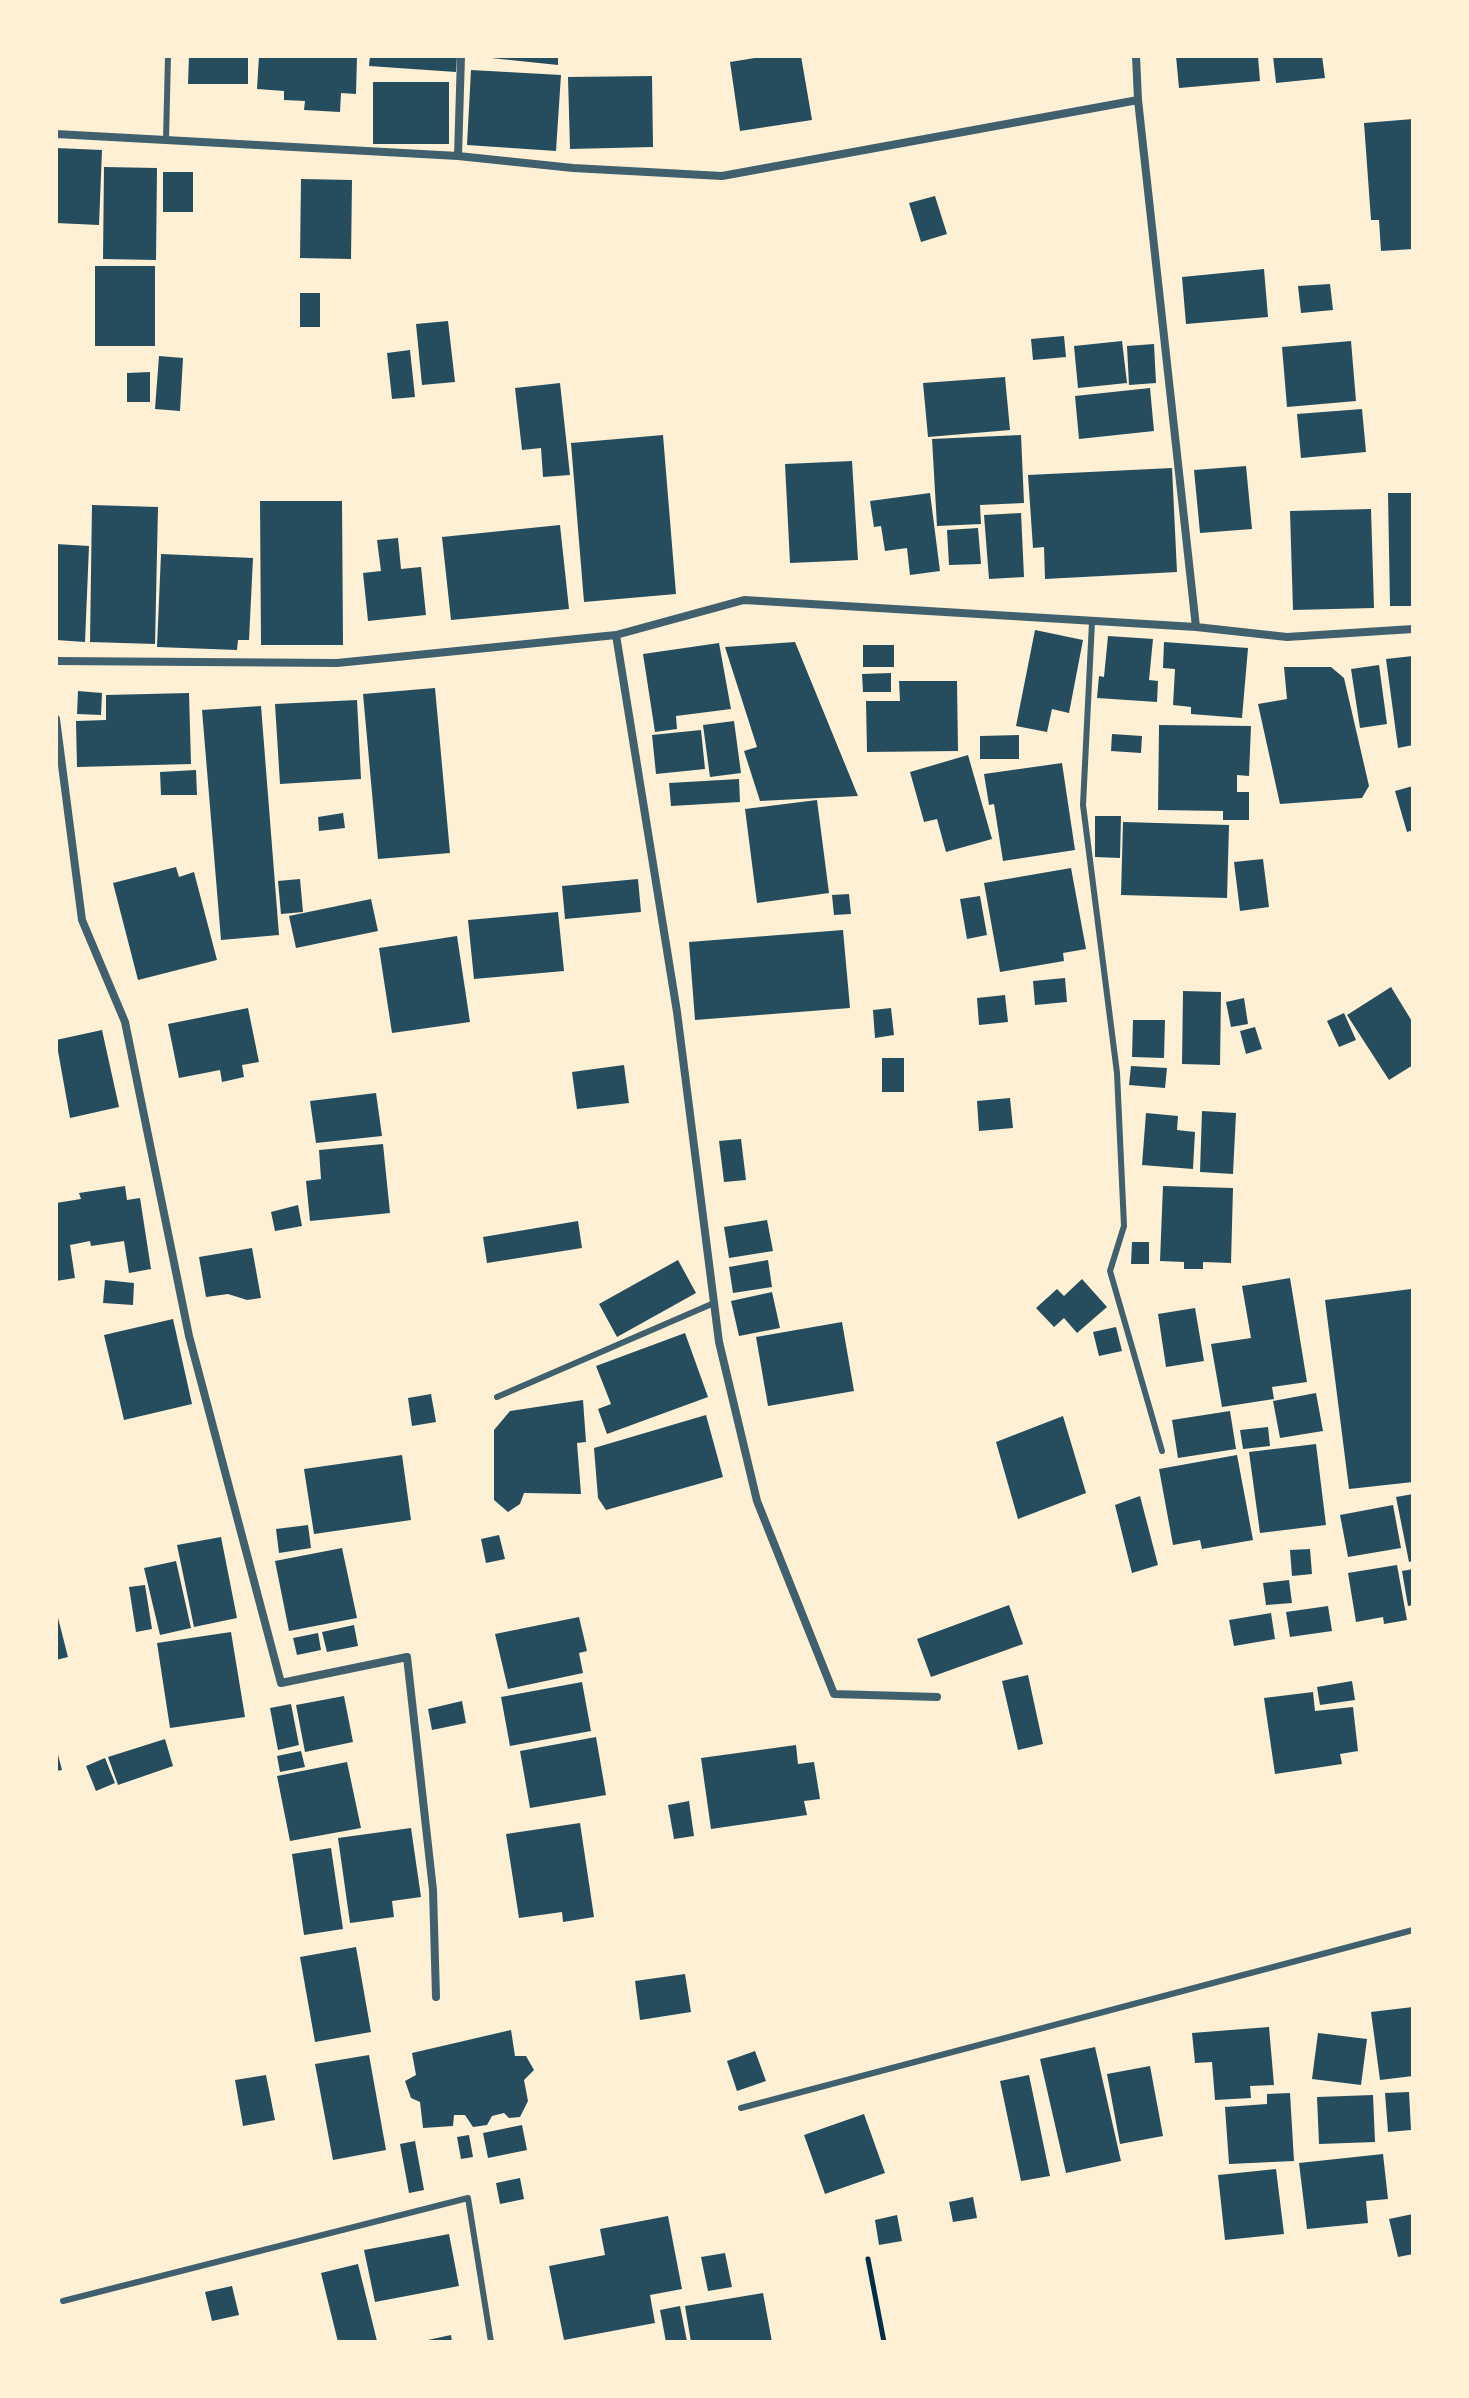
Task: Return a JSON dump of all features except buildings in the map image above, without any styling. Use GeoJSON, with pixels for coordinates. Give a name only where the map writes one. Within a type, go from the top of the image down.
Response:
{"type":"FeatureCollection","features":[{"type":"Feature","properties":{"kind":"street"},"geometry":{"type":"LineString","coordinates":[[458,156],[461,56]]}},
{"type":"Feature","properties":{"kind":"street"},"geometry":{"type":"LineString","coordinates":[[1136,56],[1138,100],[1196,627]]}},
{"type":"Feature","properties":{"kind":"street"},"geometry":{"type":"LineString","coordinates":[[56,134],[458,156],[573,168],[722,176],[1138,100]]}},
{"type":"Feature","properties":{"kind":"street"},"geometry":{"type":"LineString","coordinates":[[56,661],[337,663],[616,635],[744,600],[1196,627],[1287,637],[1413,629]]}},
{"type":"Feature","properties":{"kind":"street"},"geometry":{"type":"LineString","coordinates":[[616,635],[677,1012],[719,1342],[757,1501],[834,1694],[937,1697]]}},
{"type":"Feature","properties":{"kind":"street"},"geometry":{"type":"LineString","coordinates":[[56,719],[82,920],[125,1022],[189,1336],[281,1683],[407,1657],[433,1890],[436,1997]]}},
{"type":"Feature","properties":{"kind":"lane"},"geometry":{"type":"LineString","coordinates":[[166,140],[168,56]]}},
{"type":"Feature","properties":{"kind":"lane"},"geometry":{"type":"LineString","coordinates":[[1092,622],[1083,805],[1117,1073],[1124,1226],[1110,1271],[1162,1451]]}},
{"type":"Feature","properties":{"kind":"lane"},"geometry":{"type":"LineString","coordinates":[[497,1397],[714,1303]]}},
{"type":"Feature","properties":{"kind":"lane"},"geometry":{"type":"LineString","coordinates":[[741,2108],[1413,1930]]}},
{"type":"Feature","properties":{"kind":"lane"},"geometry":{"type":"LineString","coordinates":[[63,2301],[468,2198],[491,2342]]}},
{"type":"Feature","properties":{"kind":"path"},"geometry":{"type":"LineString","coordinates":[[868,2259],[884,2342]]}}]}
